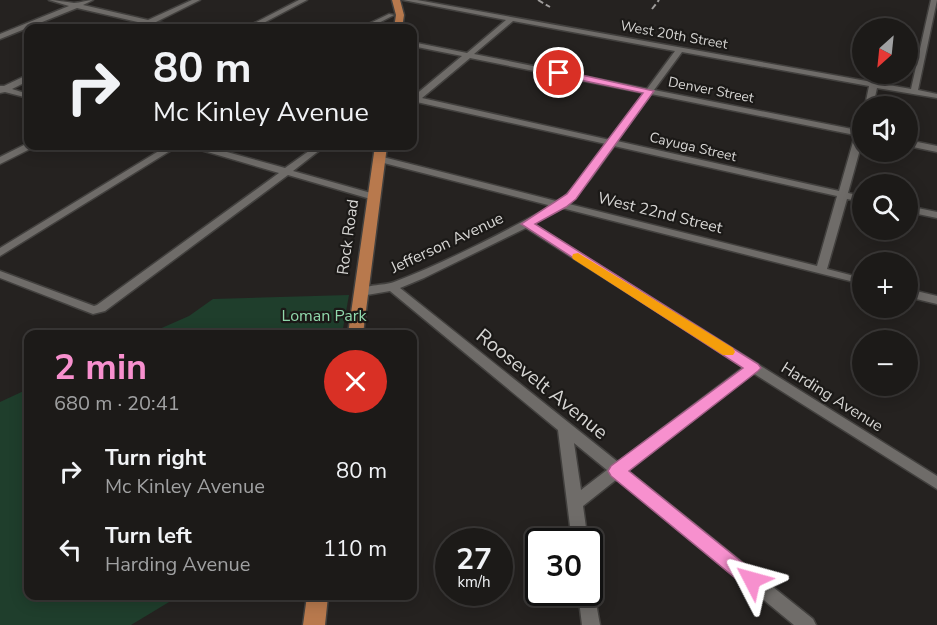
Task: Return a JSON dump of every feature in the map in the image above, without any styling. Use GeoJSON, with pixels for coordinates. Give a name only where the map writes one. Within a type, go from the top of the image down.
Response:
{"type":"FeatureCollection","features":[{"type":"Feature","properties":{"kind":"main road"},"geometry":{"type":"LineString","coordinates":[[396,0],[400,15],[399,24]]}},
{"type":"Feature","properties":{"kind":"main road","name":"Rock Road"},"geometry":{"type":"LineString","coordinates":[[356,330],[380,152]]}},
{"type":"Feature","properties":{"kind":"main road"},"geometry":{"type":"LineString","coordinates":[[314,625],[317,600]]}},
{"type":"Feature","properties":{"kind":"street"},"geometry":{"type":"LineString","coordinates":[[52,0],[158,24]]}},
{"type":"Feature","properties":{"kind":"street"},"geometry":{"type":"LineString","coordinates":[[32,24],[90,0]]}},
{"type":"Feature","properties":{"kind":"street"},"geometry":{"type":"LineString","coordinates":[[145,24],[197,0]]}},
{"type":"Feature","properties":{"kind":"street"},"geometry":{"type":"LineString","coordinates":[[257,24],[304,0]]}},
{"type":"Feature","properties":{"kind":"street","name":"West 20th Street"},"geometry":{"type":"LineString","coordinates":[[406,0],[852,80]]}},
{"type":"Feature","properties":{"kind":"street"},"geometry":{"type":"LineString","coordinates":[[914,92],[934,0]]}},
{"type":"Feature","properties":{"kind":"street"},"geometry":{"type":"LineString","coordinates":[[372,24],[391,15]]}},
{"type":"Feature","properties":{"kind":"street"},"geometry":{"type":"LineString","coordinates":[[417,96],[512,19]]}},
{"type":"Feature","properties":{"kind":"street"},"geometry":{"type":"LineString","coordinates":[[0,37],[24,27]]}},
{"type":"Feature","properties":{"kind":"street","name":"Denver Street"},"geometry":{"type":"LineString","coordinates":[[417,45],[852,130]]}},
{"type":"Feature","properties":{"kind":"street","name":"Jefferson Avenue"},"geometry":{"type":"LineString","coordinates":[[361,292],[392,287],[459,258],[562,205],[587,177],[680,49]]}},
{"type":"Feature","properties":{"kind":"street"},"geometry":{"type":"LineString","coordinates":[[2,89],[24,80]]}},
{"type":"Feature","properties":{"kind":"street"},"geometry":{"type":"LineString","coordinates":[[871,96],[874,84]]}},
{"type":"Feature","properties":{"kind":"street","name":"West 20th Street"},"geometry":{"type":"LineString","coordinates":[[874,84],[937,96]]}},
{"type":"Feature","properties":{"kind":"street"},"geometry":{"type":"LineString","coordinates":[[2,89],[24,95]]}},
{"type":"Feature","properties":{"kind":"street","name":"Cayuga Street"},"geometry":{"type":"LineString","coordinates":[[417,99],[852,196]]}},
{"type":"Feature","properties":{"kind":"street"},"geometry":{"type":"LineString","coordinates":[[918,145],[937,149]]}},
{"type":"Feature","properties":{"kind":"street"},"geometry":{"type":"LineString","coordinates":[[0,161],[24,149]]}},
{"type":"Feature","properties":{"kind":"street"},"geometry":{"type":"LineString","coordinates":[[0,252],[166,150]]}},
{"type":"Feature","properties":{"kind":"street"},"geometry":{"type":"LineString","coordinates":[[211,150],[374,197]]}},
{"type":"Feature","properties":{"kind":"street"},"geometry":{"type":"LineString","coordinates":[[0,274],[97,310],[316,150]]}},
{"type":"Feature","properties":{"kind":"street","name":"West 22nd Street"},"geometry":{"type":"LineString","coordinates":[[380,152],[562,205],[852,279]]}},
{"type":"Feature","properties":{"kind":"street"},"geometry":{"type":"LineString","coordinates":[[821,271],[853,162]]}},
{"type":"Feature","properties":{"kind":"street"},"geometry":{"type":"LineString","coordinates":[[918,211],[937,215]]}},
{"type":"Feature","properties":{"kind":"street","name":"Harding Avenue"},"geometry":{"type":"LineString","coordinates":[[526,224],[937,483]]}},
{"type":"Feature","properties":{"kind":"street","name":"Roosevelt Avenue"},"geometry":{"type":"LineString","coordinates":[[392,287],[807,625]]}},
{"type":"Feature","properties":{"kind":"street"},"geometry":{"type":"LineString","coordinates":[[918,295],[937,300]]}},
{"type":"Feature","properties":{"kind":"street"},"geometry":{"type":"LineString","coordinates":[[575,503],[753,368]]}},
{"type":"Feature","properties":{"kind":"street"},"geometry":{"type":"LineString","coordinates":[[565,429],[578,528]]}},
{"type":"Feature","properties":{"kind":"street"},"geometry":{"type":"LineString","coordinates":[[588,606],[591,625]]}},
{"type":"Feature","properties":{"kind":"green space","name":"Loman Park"},"geometry":{"type":"Polygon","coordinates":[[[349,295],[343,330],[157,330],[189,316],[213,299],[349,295]]]}},
{"type":"Feature","properties":{"kind":"green space"},"geometry":{"type":"Polygon","coordinates":[[[24,391],[24,600],[172,600],[131,625],[0,625],[0,402],[24,391]]]}},
{"type":"Feature","properties":{"kind":"railway"},"geometry":{"type":"LineString","coordinates":[[538,0],[550,7]]}},
{"type":"Feature","properties":{"kind":"railway"},"geometry":{"type":"LineString","coordinates":[[652,9],[659,0]]}},
{"type":"Feature","properties":{"kind":"slow traffic"},"geometry":{"type":"LineString","coordinates":[[578,257],[728,352]]}},
{"type":"Feature","properties":{"kind":"route"},"geometry":{"type":"LineString","coordinates":[[559,73],[650,91],[572,196],[562,205],[526,224],[753,368],[617,471],[752,580]]}}]}
